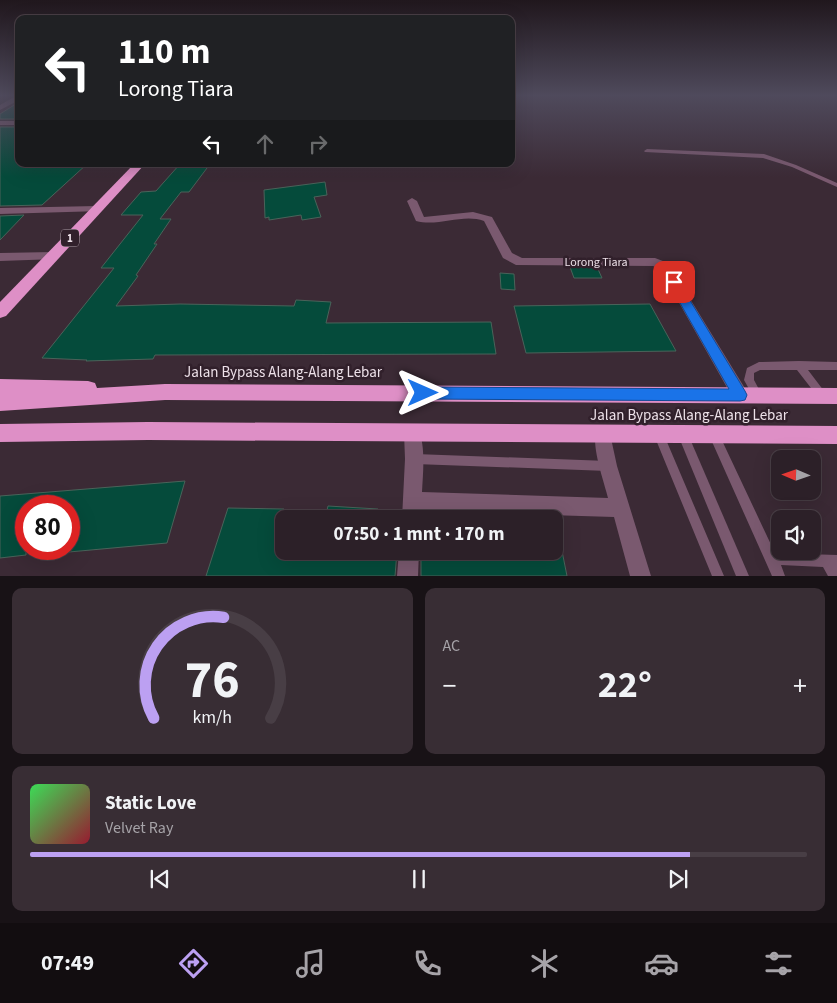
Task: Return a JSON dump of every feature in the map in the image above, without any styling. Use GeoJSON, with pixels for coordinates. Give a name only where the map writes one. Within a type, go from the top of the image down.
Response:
{"type":"FeatureCollection","features":[{"type":"Feature","properties":{"kind":"highway","name":"1"},"geometry":{"type":"LineString","coordinates":[[0,312],[137,167]]}},
{"type":"Feature","properties":{"kind":"highway"},"geometry":{"type":"LineString","coordinates":[[0,387],[82,388],[102,396]]}},
{"type":"Feature","properties":{"kind":"highway","name":"Jalan Bypass Alang-Alang Lebar"},"geometry":{"type":"LineString","coordinates":[[0,403],[166,392],[830,396]]}},
{"type":"Feature","properties":{"kind":"highway","name":"Jalan Bypass Alang-Alang Lebar"},"geometry":{"type":"LineString","coordinates":[[0,433],[148,431],[837,435]]}},
{"type":"Feature","properties":{"kind":"street"},"geometry":{"type":"LineString","coordinates":[[0,123],[15,123]]}},
{"type":"Feature","properties":{"kind":"street","name":"Lorong Tiara"},"geometry":{"type":"LineString","coordinates":[[412,202],[420,219],[437,220],[473,215],[488,219],[507,255],[520,262],[655,262],[664,266],[748,395]]}},
{"type":"Feature","properties":{"kind":"street"},"geometry":{"type":"LineString","coordinates":[[0,211],[97,209]]}},
{"type":"Feature","properties":{"kind":"street"},"geometry":{"type":"LineString","coordinates":[[0,257],[54,256]]}},
{"type":"Feature","properties":{"kind":"street"},"geometry":{"type":"LineString","coordinates":[[412,433],[414,459],[412,510],[621,508]]}},
{"type":"Feature","properties":{"kind":"street"},"geometry":{"type":"LineString","coordinates":[[603,434],[608,466],[641,576]]}},
{"type":"Feature","properties":{"kind":"street"},"geometry":{"type":"LineString","coordinates":[[407,576],[408,560]]}},
{"type":"Feature","properties":{"kind":"lane"},"geometry":{"type":"LineString","coordinates":[[647,151],[764,156],[794,166],[837,185]]}},
{"type":"Feature","properties":{"kind":"lane"},"geometry":{"type":"LineString","coordinates":[[748,395],[750,371],[759,366],[837,366]]}},
{"type":"Feature","properties":{"kind":"lane"},"geometry":{"type":"LineString","coordinates":[[799,366],[830,396]]}},
{"type":"Feature","properties":{"kind":"lane"},"geometry":{"type":"LineString","coordinates":[[659,434],[718,576]]}},
{"type":"Feature","properties":{"kind":"lane"},"geometry":{"type":"LineString","coordinates":[[683,435],[744,576]]}},
{"type":"Feature","properties":{"kind":"lane"},"geometry":{"type":"LineString","coordinates":[[714,435],[779,576]]}},
{"type":"Feature","properties":{"kind":"lane"},"geometry":{"type":"LineString","coordinates":[[414,459],[608,466]]}},
{"type":"Feature","properties":{"kind":"lane"},"geometry":{"type":"LineString","coordinates":[[771,560],[832,561],[835,576]]}},
{"type":"Feature","properties":{"kind":"building"},"geometry":{"type":"Polygon","coordinates":[[[0,127],[15,127],[15,167],[84,167],[42,205],[0,206],[0,127]]]}},
{"type":"Feature","properties":{"kind":"building"},"geometry":{"type":"Polygon","coordinates":[[[177,167],[208,167],[189,192],[181,192],[160,219],[171,219],[136,275],[138,276],[116,306],[180,304],[294,306],[296,300],[331,302],[326,323],[491,322],[496,354],[155,355],[153,359],[86,361],[42,358],[114,268],[101,268],[143,215],[121,215],[141,192],[156,191],[177,167]]]}},
{"type":"Feature","properties":{"kind":"building"},"geometry":{"type":"Polygon","coordinates":[[[325,182],[327,195],[314,197],[321,217],[302,220],[301,215],[269,220],[269,217],[265,218],[264,190],[325,182]]]}},
{"type":"Feature","properties":{"kind":"building"},"geometry":{"type":"Polygon","coordinates":[[[24,215],[0,240],[0,216],[24,215]]]}},
{"type":"Feature","properties":{"kind":"building"},"geometry":{"type":"Polygon","coordinates":[[[570,267],[597,267],[602,278],[574,278],[570,267]]]}},
{"type":"Feature","properties":{"kind":"building"},"geometry":{"type":"Polygon","coordinates":[[[500,273],[514,274],[515,290],[501,289],[500,273]]]}},
{"type":"Feature","properties":{"kind":"building"},"geometry":{"type":"Polygon","coordinates":[[[650,304],[676,351],[526,353],[514,306],[650,304]]]}},
{"type":"Feature","properties":{"kind":"building"},"geometry":{"type":"Polygon","coordinates":[[[185,481],[167,543],[80,551],[80,495],[15,495],[15,556],[0,558],[0,496],[185,481]]]}},
{"type":"Feature","properties":{"kind":"building"},"geometry":{"type":"Polygon","coordinates":[[[328,506],[378,509],[378,510],[327,510],[328,506]]]}},
{"type":"Feature","properties":{"kind":"building"},"geometry":{"type":"Polygon","coordinates":[[[228,508],[284,509],[275,510],[275,560],[396,560],[395,576],[206,576],[228,508]]]}},
{"type":"Feature","properties":{"kind":"building"},"geometry":{"type":"Polygon","coordinates":[[[563,556],[567,576],[421,576],[421,560],[563,560],[563,556]]]}},
{"type":"Feature","properties":{"kind":"route"},"geometry":{"type":"LineString","coordinates":[[423,393],[740,395],[674,282]]}}]}
